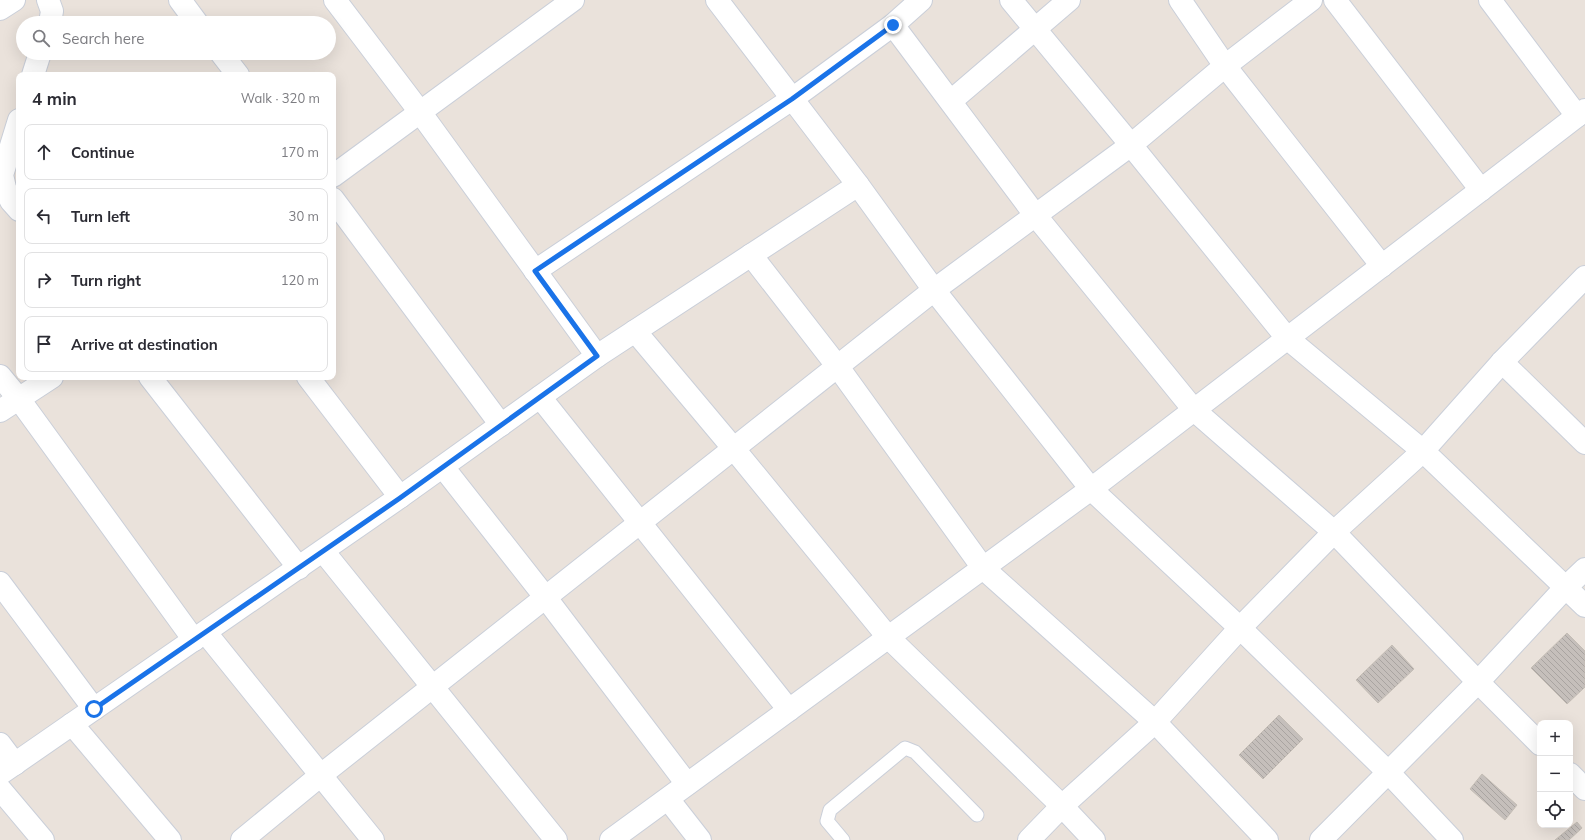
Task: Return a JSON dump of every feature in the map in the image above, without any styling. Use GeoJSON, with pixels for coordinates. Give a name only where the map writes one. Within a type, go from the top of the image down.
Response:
{"type":"FeatureCollection","features":[{"type":"Feature","properties":{"kind":"street"},"geometry":{"type":"LineString","coordinates":[[0,9],[14,0]]}},
{"type":"Feature","properties":{"kind":"street"},"geometry":{"type":"LineString","coordinates":[[48,0],[52,11],[51,16]]}},
{"type":"Feature","properties":{"kind":"street"},"geometry":{"type":"LineString","coordinates":[[180,0],[192,16]]}},
{"type":"Feature","properties":{"kind":"street"},"geometry":{"type":"LineString","coordinates":[[335,0],[420,112],[597,356]]}},
{"type":"Feature","properties":{"kind":"street"},"geometry":{"type":"LineString","coordinates":[[336,174],[573,0]]}},
{"type":"Feature","properties":{"kind":"street"},"geometry":{"type":"LineString","coordinates":[[717,0],[858,185],[934,290],[1091,489],[1240,628],[1388,772],[1452,840]]}},
{"type":"Feature","properties":{"kind":"street"},"geometry":{"type":"LineString","coordinates":[[535,271],[792,99],[893,25],[921,0]]}},
{"type":"Feature","properties":{"kind":"street"},"geometry":{"type":"LineString","coordinates":[[1011,0],[1131,145],[1287,338],[1423,451],[1585,606]]}},
{"type":"Feature","properties":{"kind":"street"},"geometry":{"type":"LineString","coordinates":[[951,101],[1068,0]]}},
{"type":"Feature","properties":{"kind":"street"},"geometry":{"type":"LineString","coordinates":[[1180,0],[1225,66],[1382,266]]}},
{"type":"Feature","properties":{"kind":"street"},"geometry":{"type":"LineString","coordinates":[[242,840],[321,775],[934,290],[1131,145],[1225,66],[1311,0]]}},
{"type":"Feature","properties":{"kind":"street"},"geometry":{"type":"LineString","coordinates":[[1335,0],[1481,190]]}},
{"type":"Feature","properties":{"kind":"street"},"geometry":{"type":"LineString","coordinates":[[611,840],[1091,489],[1581,113],[1490,0]]}},
{"type":"Feature","properties":{"kind":"street"},"geometry":{"type":"LineString","coordinates":[[893,25],[1036,216],[1194,410],[1334,532],[1478,682],[1537,741]]}},
{"type":"Feature","properties":{"kind":"street"},"geometry":{"type":"LineString","coordinates":[[34,72],[38,60]]}},
{"type":"Feature","properties":{"kind":"street"},"geometry":{"type":"LineString","coordinates":[[226,60],[236,72]]}},
{"type":"Feature","properties":{"kind":"street"},"geometry":{"type":"LineString","coordinates":[[16,130],[2,174],[5,188],[11,201],[16,207]]}},
{"type":"Feature","properties":{"kind":"street"},"geometry":{"type":"LineString","coordinates":[[0,744],[7,769],[400,498],[597,356],[858,185]]}},
{"type":"Feature","properties":{"kind":"street"},"geometry":{"type":"LineString","coordinates":[[336,203],[501,425]]}},
{"type":"Feature","properties":{"kind":"street"},"geometry":{"type":"LineString","coordinates":[[751,256],[838,367],[983,568],[1154,722],[1267,840]]}},
{"type":"Feature","properties":{"kind":"street"},"geometry":{"type":"LineString","coordinates":[[1029,840],[1062,806],[1154,722],[1240,628],[1334,532],[1423,451],[1502,362],[1585,277]]}},
{"type":"Feature","properties":{"kind":"street"},"geometry":{"type":"LineString","coordinates":[[635,331],[888,637],[1062,806],[1094,840]]}},
{"type":"Feature","properties":{"kind":"street"},"geometry":{"type":"LineString","coordinates":[[1502,362],[1585,443]]}},
{"type":"Feature","properties":{"kind":"street"},"geometry":{"type":"LineString","coordinates":[[0,376],[19,398],[200,636],[321,775],[373,840]]}},
{"type":"Feature","properties":{"kind":"street"},"geometry":{"type":"LineString","coordinates":[[0,411],[47,380]]}},
{"type":"Feature","properties":{"kind":"street"},"geometry":{"type":"LineString","coordinates":[[152,380],[299,568]]}},
{"type":"Feature","properties":{"kind":"street"},"geometry":{"type":"LineString","coordinates":[[310,380],[400,498]]}},
{"type":"Feature","properties":{"kind":"street"},"geometry":{"type":"LineString","coordinates":[[540,397],[789,710]]}},
{"type":"Feature","properties":{"kind":"street"},"geometry":{"type":"LineString","coordinates":[[443,467],[546,598],[687,784]]}},
{"type":"Feature","properties":{"kind":"street"},"geometry":{"type":"LineString","coordinates":[[323,551],[556,840]]}},
{"type":"Feature","properties":{"kind":"street"},"geometry":{"type":"LineString","coordinates":[[1321,840],[1478,682],[1566,587],[1585,569]]}},
{"type":"Feature","properties":{"kind":"street"},"geometry":{"type":"LineString","coordinates":[[0,583],[94,709]]}},
{"type":"Feature","properties":{"kind":"street"},"geometry":{"type":"LineString","coordinates":[[72,724],[170,840]]}},
{"type":"Feature","properties":{"kind":"street"},"geometry":{"type":"LineString","coordinates":[[1573,777],[1585,789]]}},
{"type":"Feature","properties":{"kind":"street"},"geometry":{"type":"LineString","coordinates":[[0,789],[43,840]]}},
{"type":"Feature","properties":{"kind":"street"},"geometry":{"type":"LineString","coordinates":[[668,799],[700,840]]}},
{"type":"Feature","properties":{"kind":"lane"},"geometry":{"type":"LineString","coordinates":[[843,840],[827,821],[830,810],[905,748],[915,752],[977,815]]}},
{"type":"Feature","properties":{"kind":"building"},"geometry":{"type":"Polygon","coordinates":[[[1567,633],[1585,651],[1585,687],[1567,704],[1531,668],[1567,633]]]}},
{"type":"Feature","properties":{"kind":"building"},"geometry":{"type":"Polygon","coordinates":[[[1392,645],[1414,669],[1378,703],[1356,680],[1392,645]]]}},
{"type":"Feature","properties":{"kind":"building"},"geometry":{"type":"Polygon","coordinates":[[[1279,715],[1303,739],[1263,779],[1239,755],[1279,715]]]}},
{"type":"Feature","properties":{"kind":"building"},"geometry":{"type":"Polygon","coordinates":[[[1482,774],[1517,805],[1505,820],[1470,789],[1482,774]]]}},
{"type":"Feature","properties":{"kind":"building"},"geometry":{"type":"Polygon","coordinates":[[[1577,822],[1582,828],[1569,840],[1555,840],[1570,828],[1573,828],[1573,825],[1577,822]]]}},
{"type":"Feature","properties":{"kind":"route"},"geometry":{"type":"LineString","coordinates":[[94,709],[400,498],[597,356],[535,271],[792,99],[893,25]]}}]}
